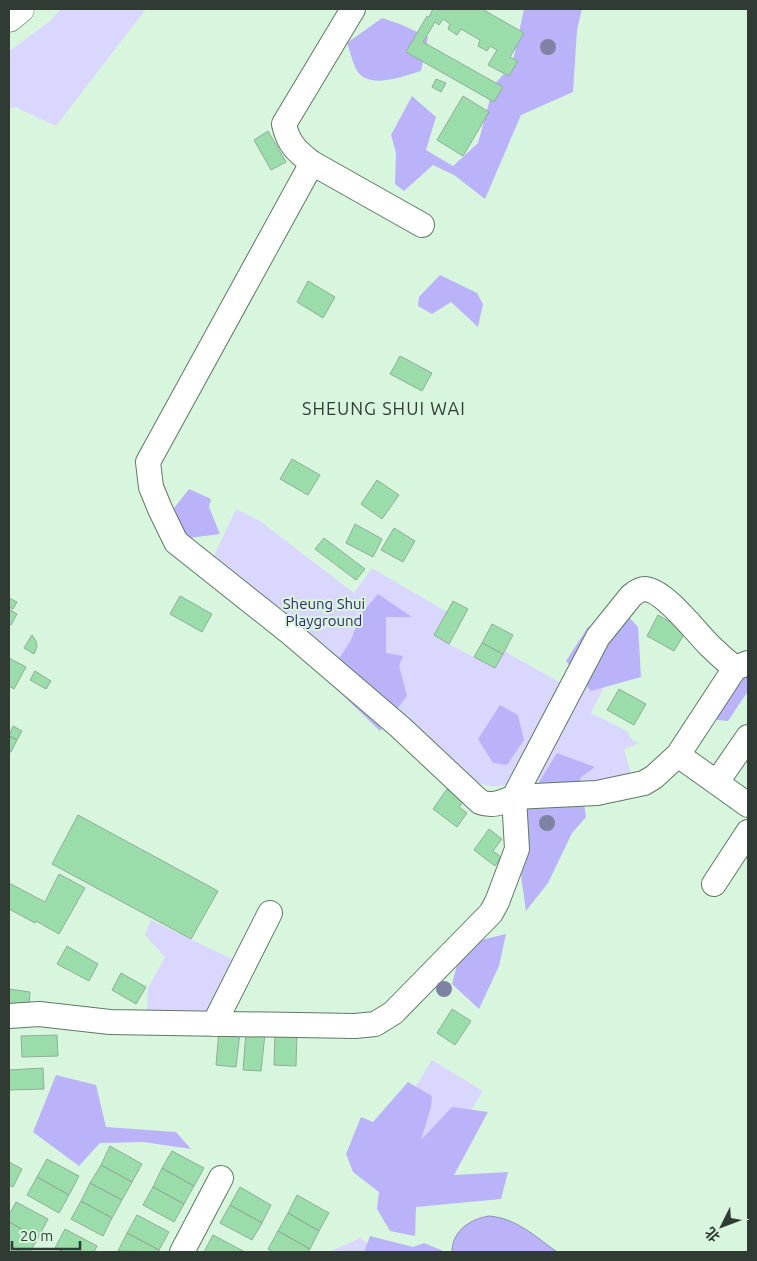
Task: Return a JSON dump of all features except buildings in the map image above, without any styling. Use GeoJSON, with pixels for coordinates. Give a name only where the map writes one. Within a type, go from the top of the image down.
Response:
{"type":"FeatureCollection","features":[{"type":"Feature","properties":{"kind":"main road"},"geometry":{"type":"LineString","coordinates":[[9,18],[20,9]]}},
{"type":"Feature","properties":{"kind":"street"},"geometry":{"type":"LineString","coordinates":[[348,10],[284,124],[287,137],[298,153],[312,163],[422,225]]}},
{"type":"Feature","properties":{"kind":"street"},"geometry":{"type":"LineString","coordinates":[[9,1016],[39,1014],[110,1022],[355,1026],[375,1024],[393,1013],[491,913],[517,849],[514,797],[598,638],[626,601],[637,591],[644,589],[654,592],[668,602],[710,646],[742,665],[678,755],[664,770],[644,783],[597,793],[514,797],[495,805],[487,805],[480,802],[400,727],[288,631],[176,542],[151,486],[148,462],[312,163]]}},
{"type":"Feature","properties":{"kind":"street"},"geometry":{"type":"LineString","coordinates":[[716,782],[748,737]]}},
{"type":"Feature","properties":{"kind":"street"},"geometry":{"type":"LineString","coordinates":[[678,755],[748,805]]}},
{"type":"Feature","properties":{"kind":"street"},"geometry":{"type":"LineString","coordinates":[[714,884],[748,832]]}},
{"type":"Feature","properties":{"kind":"street"},"geometry":{"type":"LineString","coordinates":[[214,1024],[270,913]]}},
{"type":"Feature","properties":{"kind":"street"},"geometry":{"type":"LineString","coordinates":[[182,1252],[220,1178]]}},
{"type":"Feature","properties":{"kind":"green space"},"geometry":{"type":"Polygon","coordinates":[[[61,9],[146,9],[56,126],[15,107],[9,109],[9,51],[49,22],[61,9]]]}},
{"type":"Feature","properties":{"kind":"green space","name":"Sheung Shui Playground"},"geometry":{"type":"Polygon","coordinates":[[[236,509],[260,521],[354,593],[372,568],[447,612],[449,644],[495,668],[504,651],[561,683],[512,782],[503,786],[494,786],[476,782],[212,560],[236,509]]]}},
{"type":"Feature","properties":{"kind":"green space"},"geometry":{"type":"Polygon","coordinates":[[[584,675],[605,685],[591,713],[627,731],[632,740],[639,743],[624,749],[632,777],[577,784],[540,783],[535,776],[584,675]]]}},
{"type":"Feature","properties":{"kind":"green space"},"geometry":{"type":"Polygon","coordinates":[[[151,920],[236,961],[208,1013],[147,1012],[148,988],[165,957],[145,935],[151,920]]]}},
{"type":"Feature","properties":{"kind":"green space"},"geometry":{"type":"Polygon","coordinates":[[[432,1060],[483,1091],[424,1188],[373,1157],[432,1060]]]}},
{"type":"Feature","properties":{"kind":"green space"},"geometry":{"type":"Polygon","coordinates":[[[360,1238],[370,1245],[373,1252],[329,1252],[360,1238]]]}},
{"type":"Feature","properties":{"kind":"shaded area"},"geometry":{"type":"Polygon","coordinates":[[[524,9],[582,9],[577,30],[573,92],[521,115],[485,199],[454,175],[433,165],[404,191],[395,184],[396,153],[391,135],[412,96],[436,117],[426,150],[453,166],[478,143],[489,103],[490,89],[512,65],[524,9]]]}},
{"type":"Feature","properties":{"kind":"shaded area"},"geometry":{"type":"Polygon","coordinates":[[[382,18],[428,37],[421,71],[377,81],[361,76],[353,63],[347,43],[382,18]]]}},
{"type":"Feature","properties":{"kind":"shaded area"},"geometry":{"type":"Polygon","coordinates":[[[440,275],[477,293],[483,304],[478,327],[451,302],[432,314],[418,306],[419,297],[440,275]]]}},
{"type":"Feature","properties":{"kind":"shaded area"},"geometry":{"type":"Polygon","coordinates":[[[189,489],[211,499],[209,507],[220,534],[189,538],[181,532],[174,508],[189,489]]]}},
{"type":"Feature","properties":{"kind":"shaded area"},"geometry":{"type":"Polygon","coordinates":[[[378,594],[412,617],[386,617],[386,653],[403,656],[399,666],[407,696],[380,731],[326,679],[351,640],[361,614],[378,594]]]}},
{"type":"Feature","properties":{"kind":"shaded area"},"geometry":{"type":"Polygon","coordinates":[[[625,613],[638,627],[641,677],[591,691],[566,661],[588,627],[625,613]]]}},
{"type":"Feature","properties":{"kind":"shaded area"},"geometry":{"type":"Polygon","coordinates":[[[748,662],[748,691],[728,721],[696,718],[748,662]]]}},
{"type":"Feature","properties":{"kind":"shaded area"},"geometry":{"type":"Polygon","coordinates":[[[500,705],[518,715],[524,740],[507,765],[493,763],[478,739],[500,705]]]}},
{"type":"Feature","properties":{"kind":"shaded area"},"geometry":{"type":"Polygon","coordinates":[[[557,753],[595,767],[580,778],[586,817],[572,833],[548,883],[526,911],[521,876],[502,875],[508,832],[557,753]]]}},
{"type":"Feature","properties":{"kind":"shaded area"},"geometry":{"type":"Polygon","coordinates":[[[506,934],[499,966],[479,1009],[452,984],[458,961],[473,942],[506,934]]]}},
{"type":"Feature","properties":{"kind":"shaded area"},"geometry":{"type":"Polygon","coordinates":[[[56,1075],[96,1085],[106,1127],[176,1132],[191,1149],[143,1142],[100,1143],[79,1166],[33,1132],[56,1075]]]}},
{"type":"Feature","properties":{"kind":"shaded area"},"geometry":{"type":"Polygon","coordinates":[[[408,1082],[432,1096],[431,1107],[421,1140],[452,1107],[488,1112],[454,1175],[508,1172],[501,1199],[416,1207],[415,1236],[390,1231],[377,1209],[379,1192],[353,1172],[346,1154],[361,1117],[373,1122],[408,1082]]]}},
{"type":"Feature","properties":{"kind":"shaded area"},"geometry":{"type":"Polygon","coordinates":[[[489,1216],[517,1224],[557,1252],[452,1252],[455,1238],[463,1227],[475,1220],[489,1216]]]}},
{"type":"Feature","properties":{"kind":"shaded area"},"geometry":{"type":"Polygon","coordinates":[[[370,1236],[413,1247],[424,1243],[446,1252],[364,1252],[370,1236]]]}},
{"type":"Feature","properties":{"kind":"district","name":"SHEUNG SHUI WAI"},"geometry":{"type":"Point","coordinates":[384,408]}}]}
